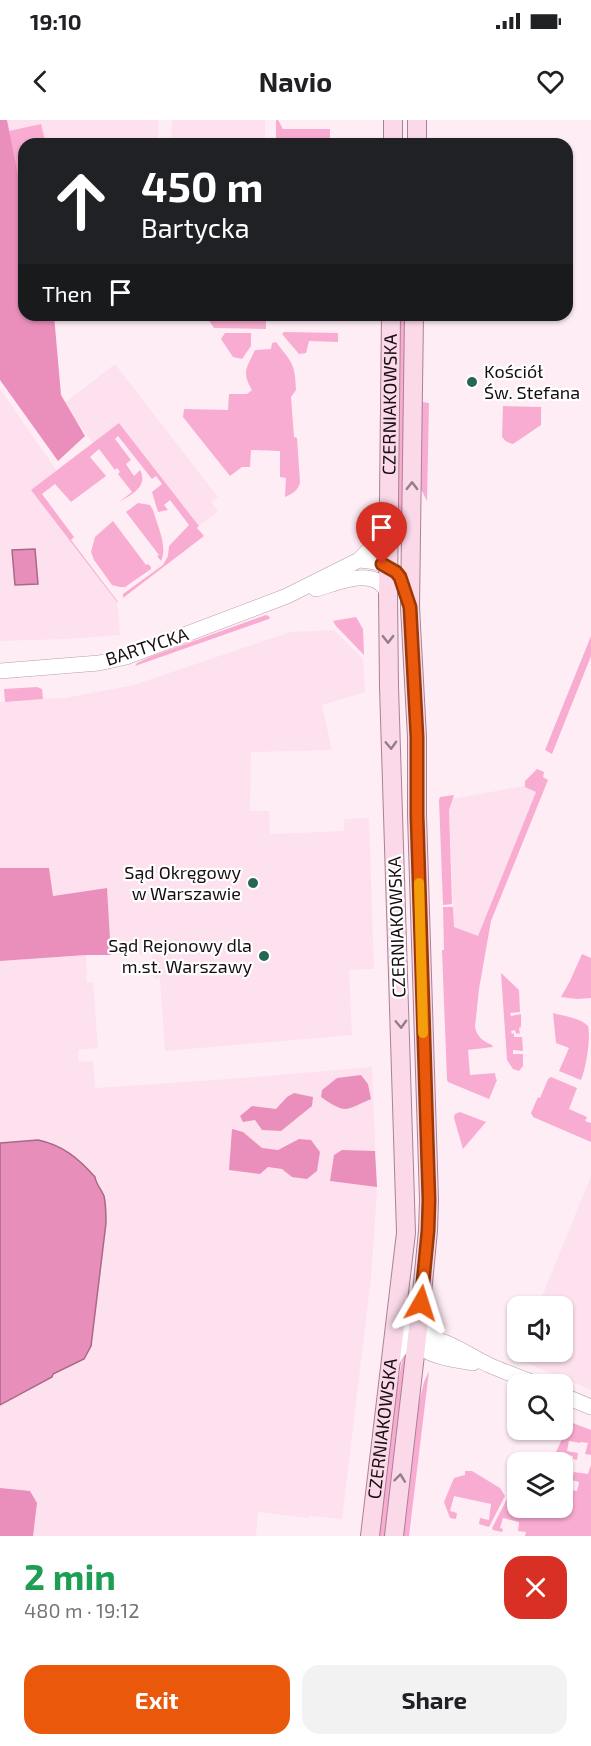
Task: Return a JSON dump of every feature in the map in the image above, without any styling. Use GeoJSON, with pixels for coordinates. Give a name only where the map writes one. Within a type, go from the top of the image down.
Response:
{"type":"FeatureCollection","features":[{"type":"Feature","properties":{"kind":"main road"},"geometry":{"type":"LineString","coordinates":[[393,120],[393,138]]}},
{"type":"Feature","properties":{"kind":"main road"},"geometry":{"type":"LineString","coordinates":[[417,120],[417,138]]}},
{"type":"Feature","properties":{"kind":"main road","name":"CZERNIAKOWSKA"},"geometry":{"type":"LineString","coordinates":[[370,1536],[406,1233],[386,564],[391,321]]}},
{"type":"Feature","properties":{"kind":"main road","name":"CZERNIAKOWSKA"},"geometry":{"type":"LineString","coordinates":[[393,1536],[421,1303],[429,1200],[417,815],[417,737],[410,607],[414,321]]}},
{"type":"Feature","properties":{"kind":"street","name":"BARTYCKA"},"geometry":{"type":"LineString","coordinates":[[0,671],[99,663],[126,657],[287,596],[359,560],[376,542],[388,512]]}},
{"type":"Feature","properties":{"kind":"street","name":"BARTYCKA"},"geometry":{"type":"LineString","coordinates":[[287,596],[360,578],[386,564],[411,545]]}},
{"type":"Feature","properties":{"kind":"street"},"geometry":{"type":"LineString","coordinates":[[359,560],[386,564],[396,572],[400,577],[410,607]]}},
{"type":"Feature","properties":{"kind":"street"},"geometry":{"type":"LineString","coordinates":[[360,578],[368,577],[377,580],[388,592]]}},
{"type":"Feature","properties":{"kind":"street"},"geometry":{"type":"LineString","coordinates":[[421,1303],[436,1348]]}},
{"type":"Feature","properties":{"kind":"street"},"geometry":{"type":"LineString","coordinates":[[397,1312],[415,1341]]}},
{"type":"Feature","properties":{"kind":"street"},"geometry":{"type":"LineString","coordinates":[[390,1365],[400,1349],[415,1341],[430,1338],[436,1348],[512,1374]]}},
{"type":"Feature","properties":{"kind":"street"},"geometry":{"type":"LineString","coordinates":[[412,1385],[436,1348]]}},
{"type":"Feature","properties":{"kind":"street"},"geometry":{"type":"LineString","coordinates":[[573,1400],[591,1407]]}},
{"type":"Feature","properties":{"kind":"shaded area"},"geometry":{"type":"Polygon","coordinates":[[[0,120],[7,120],[18,174],[18,321],[55,321],[61,395],[85,436],[58,461],[0,380],[0,120]]]}},
{"type":"Feature","properties":{"kind":"shaded area"},"geometry":{"type":"Polygon","coordinates":[[[7,120],[158,120],[158,138],[18,138],[18,174],[7,120]]]}},
{"type":"Feature","properties":{"kind":"shaded area"},"geometry":{"type":"Polygon","coordinates":[[[172,120],[265,120],[265,138],[171,138],[172,120]]]}},
{"type":"Feature","properties":{"kind":"shaded area"},"geometry":{"type":"Polygon","coordinates":[[[276,120],[283,129],[330,129],[330,138],[276,138],[276,120]]]}},
{"type":"Feature","properties":{"kind":"shaded area"},"geometry":{"type":"Polygon","coordinates":[[[41,124],[44,138],[18,138],[18,176],[9,131],[41,124]]]}},
{"type":"Feature","properties":{"kind":"shaded area"},"geometry":{"type":"Polygon","coordinates":[[[209,321],[266,321],[266,329],[214,328],[209,321]]]}},
{"type":"Feature","properties":{"kind":"shaded area"},"geometry":{"type":"Polygon","coordinates":[[[399,321],[406,321],[403,532],[395,544],[399,321]]]}},
{"type":"Feature","properties":{"kind":"shaded area"},"geometry":{"type":"Polygon","coordinates":[[[284,332],[338,333],[338,342],[309,341],[306,353],[299,354],[282,334],[284,332]]]}},
{"type":"Feature","properties":{"kind":"shaded area"},"geometry":{"type":"Polygon","coordinates":[[[225,333],[251,333],[251,346],[242,359],[233,357],[221,339],[225,333]]]}},
{"type":"Feature","properties":{"kind":"shaded area"},"geometry":{"type":"Polygon","coordinates":[[[276,342],[292,364],[296,381],[296,390],[291,397],[300,482],[293,493],[285,497],[286,478],[280,477],[280,451],[251,450],[250,467],[242,467],[230,476],[183,417],[184,409],[228,410],[229,394],[247,394],[252,390],[246,374],[255,350],[271,349],[272,343],[276,342]]]}},
{"type":"Feature","properties":{"kind":"shaded area"},"geometry":{"type":"Polygon","coordinates":[[[115,364],[218,497],[211,502],[218,511],[199,526],[119,423],[93,443],[63,404],[115,364]]]}},
{"type":"Feature","properties":{"kind":"shaded area"},"geometry":{"type":"Polygon","coordinates":[[[0,389],[57,471],[31,490],[117,602],[120,635],[0,641],[0,389]]]}},
{"type":"Feature","properties":{"kind":"shaded area"},"geometry":{"type":"Polygon","coordinates":[[[422,402],[429,403],[427,501],[420,481],[422,402]]]}},
{"type":"Feature","properties":{"kind":"shaded area"},"geometry":{"type":"Polygon","coordinates":[[[503,406],[541,407],[541,425],[513,444],[507,442],[502,436],[503,406]]]}},
{"type":"Feature","properties":{"kind":"shaded area"},"geometry":{"type":"Polygon","coordinates":[[[119,423],[199,526],[197,528],[204,536],[123,598],[123,594],[163,565],[168,556],[169,546],[189,525],[170,500],[164,505],[168,510],[158,512],[152,492],[162,484],[156,476],[152,479],[118,436],[115,439],[131,460],[126,464],[134,476],[140,470],[142,481],[133,494],[118,503],[132,492],[118,474],[120,472],[117,468],[115,470],[99,449],[90,457],[106,476],[71,502],[55,484],[42,494],[74,537],[71,540],[117,602],[31,490],[119,423]]]}},
{"type":"Feature","properties":{"kind":"shaded area"},"geometry":{"type":"Polygon","coordinates":[[[138,503],[150,505],[153,510],[163,542],[161,561],[157,556],[159,555],[126,512],[138,503]]]}},
{"type":"Feature","properties":{"kind":"shaded area"},"geometry":{"type":"Polygon","coordinates":[[[113,521],[146,565],[151,567],[125,587],[112,585],[91,552],[95,537],[113,521]]]}},
{"type":"Feature","properties":{"kind":"shaded area"},"geometry":{"type":"Polygon","coordinates":[[[35,549],[38,584],[15,585],[12,550],[35,549]]]}},
{"type":"Feature","properties":{"kind":"shaded area"},"geometry":{"type":"Polygon","coordinates":[[[266,615],[270,617],[269,619],[135,666],[152,656],[266,615]]]}},
{"type":"Feature","properties":{"kind":"shaded area"},"geometry":{"type":"Polygon","coordinates":[[[356,617],[363,629],[364,655],[333,621],[356,617]]]}},
{"type":"Feature","properties":{"kind":"shaded area"},"geometry":{"type":"Polygon","coordinates":[[[334,630],[363,659],[365,692],[322,705],[332,750],[251,752],[250,811],[269,811],[270,834],[344,831],[344,819],[369,818],[374,969],[349,970],[352,1035],[165,1051],[160,979],[154,978],[152,954],[111,955],[107,888],[52,896],[49,868],[0,868],[0,702],[65,698],[134,685],[290,632],[334,630]]]}},
{"type":"Feature","properties":{"kind":"shaded area"},"geometry":{"type":"Polygon","coordinates":[[[591,636],[591,656],[552,754],[545,750],[591,636]]]}},
{"type":"Feature","properties":{"kind":"shaded area"},"geometry":{"type":"Polygon","coordinates":[[[37,687],[42,689],[43,699],[5,702],[4,689],[37,687]]]}},
{"type":"Feature","properties":{"kind":"shaded area"},"geometry":{"type":"Polygon","coordinates":[[[537,769],[544,772],[543,777],[548,780],[491,921],[479,989],[475,1027],[481,1038],[493,1047],[468,1050],[470,1075],[495,1073],[497,1080],[489,1099],[447,1080],[442,950],[444,950],[443,907],[453,907],[454,927],[478,936],[536,792],[525,787],[525,781],[537,769]]]}},
{"type":"Feature","properties":{"kind":"shaded area"},"geometry":{"type":"Polygon","coordinates":[[[540,783],[478,937],[454,927],[449,810],[452,799],[540,783]]]}},
{"type":"Feature","properties":{"kind":"shaded area"},"geometry":{"type":"Polygon","coordinates":[[[454,795],[449,810],[452,904],[443,905],[439,800],[440,797],[454,795]]]}},
{"type":"Feature","properties":{"kind":"shaded area"},"geometry":{"type":"Polygon","coordinates":[[[0,868],[49,868],[53,896],[107,888],[111,955],[0,961],[0,868]]]}},
{"type":"Feature","properties":{"kind":"shaded area"},"geometry":{"type":"Polygon","coordinates":[[[582,954],[591,958],[591,998],[561,997],[570,981],[582,954]]]}},
{"type":"Feature","properties":{"kind":"shaded area"},"geometry":{"type":"Polygon","coordinates":[[[86,955],[87,982],[93,982],[98,1048],[78,1050],[79,1062],[93,1061],[95,1088],[372,1067],[377,1193],[371,1278],[342,1519],[310,1516],[308,1518],[258,1512],[256,1536],[0,1536],[0,961],[86,955]]]}},
{"type":"Feature","properties":{"kind":"shaded area"},"geometry":{"type":"Polygon","coordinates":[[[501,973],[519,990],[520,1012],[510,1013],[511,1016],[521,1014],[520,1034],[516,1034],[515,1030],[511,1031],[514,1037],[522,1037],[523,1051],[513,1050],[513,1054],[523,1054],[523,1066],[519,1071],[513,1069],[507,1060],[501,973]]]}},
{"type":"Feature","properties":{"kind":"shaded area"},"geometry":{"type":"Polygon","coordinates":[[[553,1013],[576,1019],[588,1026],[588,1053],[581,1080],[559,1071],[569,1048],[556,1043],[553,1013]]]}},
{"type":"Feature","properties":{"kind":"shaded area"},"geometry":{"type":"Polygon","coordinates":[[[361,1075],[368,1084],[371,1099],[345,1109],[321,1097],[322,1090],[337,1078],[361,1075]]]}},
{"type":"Feature","properties":{"kind":"shaded area"},"geometry":{"type":"Polygon","coordinates":[[[551,1077],[577,1088],[569,1109],[587,1117],[585,1121],[591,1123],[591,1142],[533,1117],[531,1113],[538,1097],[540,1098],[551,1077]]]}},
{"type":"Feature","properties":{"kind":"shaded area"},"geometry":{"type":"Polygon","coordinates":[[[294,1093],[313,1097],[312,1106],[281,1131],[262,1130],[255,1120],[243,1122],[240,1116],[252,1106],[276,1109],[294,1093]]]}},
{"type":"Feature","properties":{"kind":"shaded area"},"geometry":{"type":"Polygon","coordinates":[[[460,1112],[486,1122],[463,1149],[454,1118],[455,1114],[460,1112]]]}},
{"type":"Feature","properties":{"kind":"shaded area"},"geometry":{"type":"Polygon","coordinates":[[[232,1129],[243,1132],[262,1148],[278,1150],[299,1139],[311,1140],[320,1152],[317,1171],[307,1179],[292,1177],[282,1169],[268,1167],[260,1174],[229,1170],[232,1129]]]}},
{"type":"Feature","properties":{"kind":"shaded area"},"geometry":{"type":"Polygon","coordinates":[[[38,1140],[63,1149],[83,1164],[95,1177],[104,1196],[106,1223],[91,1346],[84,1359],[0,1405],[0,1143],[38,1140]]]}},
{"type":"Feature","properties":{"kind":"shaded area"},"geometry":{"type":"Polygon","coordinates":[[[342,1150],[375,1151],[377,1187],[330,1181],[334,1155],[342,1150]]]}},
{"type":"Feature","properties":{"kind":"shaded area"},"geometry":{"type":"Polygon","coordinates":[[[591,1176],[591,1390],[573,1382],[573,1374],[553,1374],[524,1362],[573,1362],[573,1296],[542,1296],[591,1176]]]}},
{"type":"Feature","properties":{"kind":"shaded area"},"geometry":{"type":"Polygon","coordinates":[[[404,1351],[407,1351],[385,1536],[379,1536],[396,1393],[404,1351]]]}},
{"type":"Feature","properties":{"kind":"shaded area"},"geometry":{"type":"Polygon","coordinates":[[[429,1371],[409,1536],[403,1536],[418,1407],[429,1371]]]}},
{"type":"Feature","properties":{"kind":"shaded area"},"geometry":{"type":"Polygon","coordinates":[[[573,1423],[591,1430],[591,1455],[585,1454],[588,1443],[581,1442],[569,1441],[567,1451],[572,1452],[556,1452],[562,1440],[573,1440],[573,1423]]]}},
{"type":"Feature","properties":{"kind":"shaded area"},"geometry":{"type":"Polygon","coordinates":[[[573,1452],[578,1453],[577,1460],[573,1459],[573,1452]]]}},
{"type":"Feature","properties":{"kind":"shaded area"},"geometry":{"type":"Polygon","coordinates":[[[591,1465],[591,1536],[525,1536],[526,1532],[518,1531],[519,1522],[503,1518],[500,1528],[503,1529],[502,1532],[493,1530],[507,1499],[507,1518],[573,1518],[573,1490],[577,1491],[579,1482],[573,1480],[574,1472],[588,1474],[591,1465]]]}},
{"type":"Feature","properties":{"kind":"shaded area"},"geometry":{"type":"Polygon","coordinates":[[[465,1471],[472,1471],[500,1488],[505,1496],[489,1527],[479,1524],[480,1518],[489,1520],[491,1504],[454,1496],[450,1511],[457,1513],[456,1519],[450,1518],[444,1502],[454,1478],[465,1475],[465,1471]]]}},
{"type":"Feature","properties":{"kind":"shaded area"},"geometry":{"type":"Polygon","coordinates":[[[0,1488],[30,1491],[37,1503],[33,1536],[0,1536],[0,1488]]]}},
{"type":"Feature","properties":{"kind":"slow traffic"},"geometry":{"type":"LineString","coordinates":[[419,883],[423,1033]]}},
{"type":"Feature","properties":{"kind":"place","name":"Kościół Św. Stefana"},"geometry":{"type":"Point","coordinates":[472,382]}},
{"type":"Feature","properties":{"kind":"place","name":"Sąd Okręgowy w Warszawie"},"geometry":{"type":"Point","coordinates":[253,883]}},
{"type":"Feature","properties":{"kind":"place","name":"Sąd Rejonowy dla m.st. Warszawy"},"geometry":{"type":"Point","coordinates":[264,956]}},
{"type":"Feature","properties":{"kind":"route"},"geometry":{"type":"LineString","coordinates":[[382,564],[400,577],[410,607],[417,737],[421,975],[429,1200],[421,1303]]}}]}
